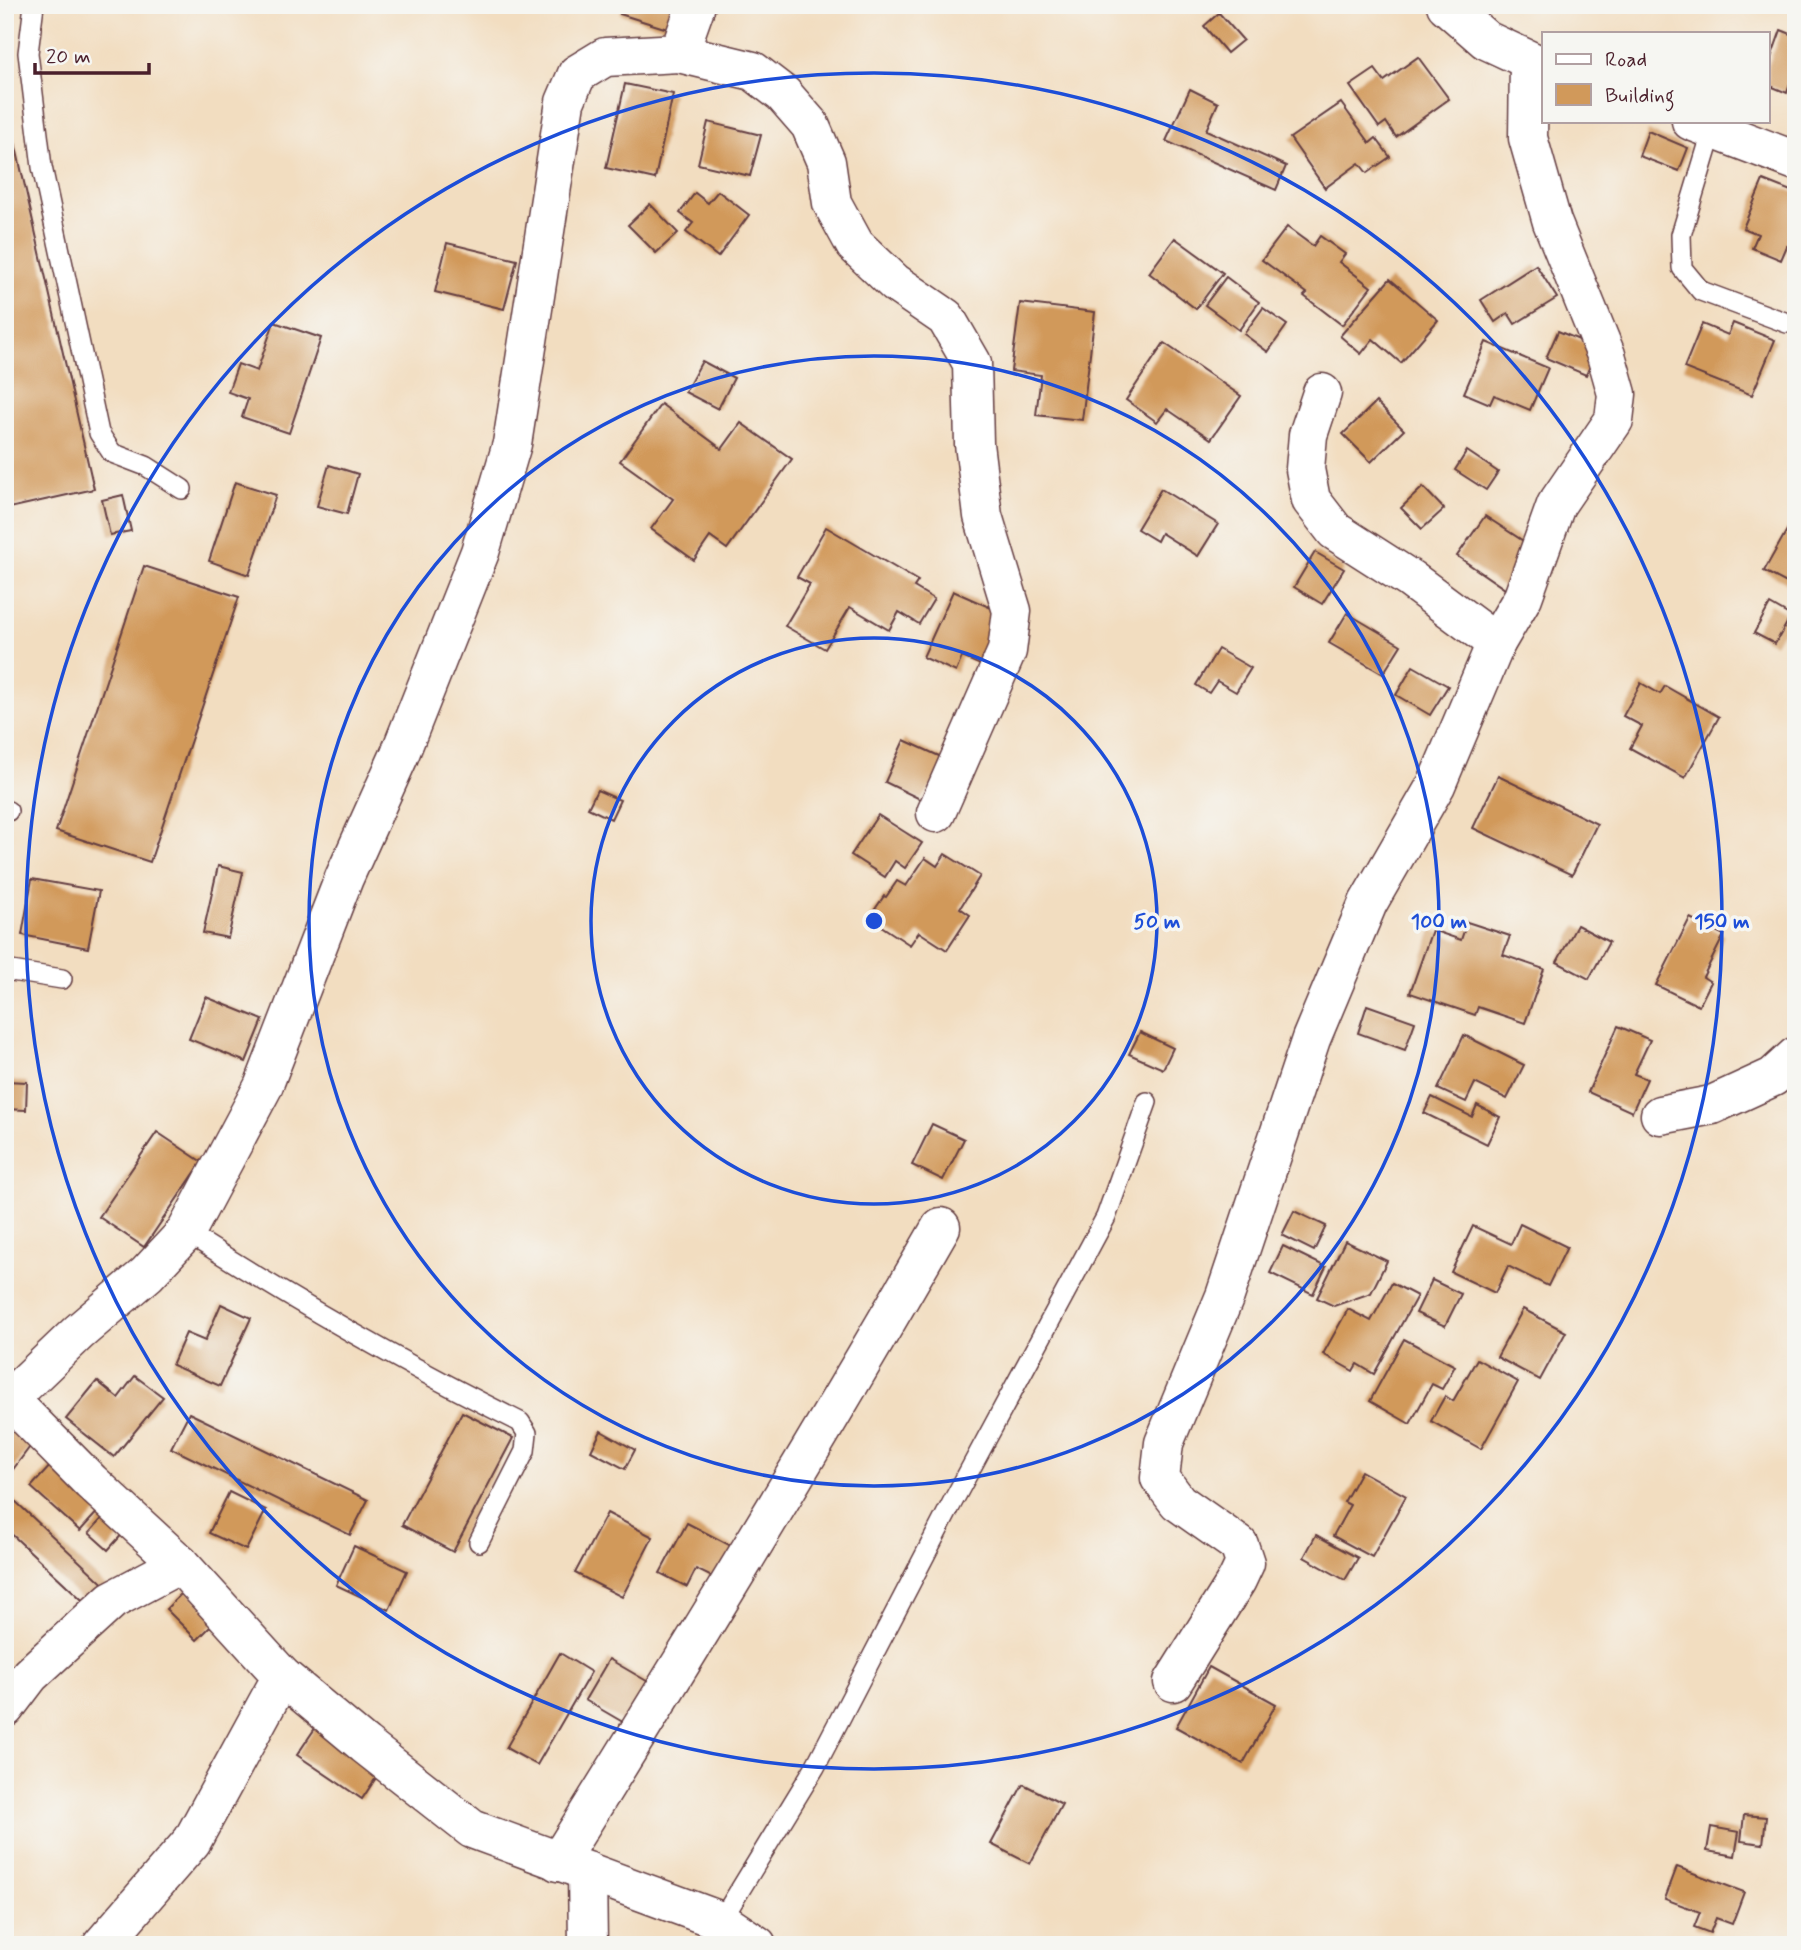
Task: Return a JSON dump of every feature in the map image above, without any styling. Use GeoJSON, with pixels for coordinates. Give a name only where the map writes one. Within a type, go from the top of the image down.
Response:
{"type":"FeatureCollection","features":[{"type":"Feature","properties":{"kind":"street"},"geometry":{"type":"LineString","coordinates":[[679,53],[696,5]]}},
{"type":"Feature","properties":{"kind":"street"},"geometry":{"type":"LineString","coordinates":[[1173,1682],[1245,1563],[1239,1545],[1178,1502],[1160,1478],[1164,1443],[1224,1296],[1311,1038],[1368,903],[1436,785],[1496,643],[1523,597],[1556,505],[1614,420],[1617,394],[1606,355],[1552,222],[1528,138],[1536,64],[1486,40],[1446,5]]}},
{"type":"Feature","properties":{"kind":"street"},"geometry":{"type":"LineString","coordinates":[[757,1945],[721,1921],[472,1829],[282,1676],[180,1564],[91,1482],[7,1397],[148,1274],[186,1233],[263,1087],[344,878],[399,756],[480,552],[512,444],[565,102],[577,74],[605,57],[679,53],[753,71],[783,94],[810,124],[826,162],[832,203],[855,245],[895,283],[946,318],[972,363],[974,444],[983,516],[1012,611],[1007,651],[936,813]]}},
{"type":"Feature","properties":{"kind":"street"},"geometry":{"type":"LineString","coordinates":[[1702,125],[1796,161]]}},
{"type":"Feature","properties":{"kind":"street"},"geometry":{"type":"LineString","coordinates":[[1322,393],[1308,435],[1305,469],[1311,500],[1335,531],[1410,579],[1496,643]]}},
{"type":"Feature","properties":{"kind":"street"},"geometry":{"type":"LineString","coordinates":[[1660,1115],[1712,1105],[1773,1077],[1796,1056]]}},
{"type":"Feature","properties":{"kind":"street"},"geometry":{"type":"LineString","coordinates":[[588,1945],[572,1867],[731,1585],[941,1227]]}},
{"type":"Feature","properties":{"kind":"street"},"geometry":{"type":"LineString","coordinates":[[5,1708],[30,1675],[112,1600],[180,1564]]}},
{"type":"Feature","properties":{"kind":"street"},"geometry":{"type":"LineString","coordinates":[[102,1945],[192,1840],[282,1676]]}},
{"type":"Feature","properties":{"kind":"lane"},"geometry":{"type":"LineString","coordinates":[[34,5],[29,53],[42,167],[100,433],[112,453],[146,466],[182,489]]}},
{"type":"Feature","properties":{"kind":"lane"},"geometry":{"type":"LineString","coordinates":[[1702,125],[1681,235],[1682,268],[1701,291],[1787,323]]}},
{"type":"Feature","properties":{"kind":"lane"},"geometry":{"type":"LineString","coordinates":[[5,970],[62,979]]}},
{"type":"Feature","properties":{"kind":"lane"},"geometry":{"type":"LineString","coordinates":[[721,1921],[815,1767],[952,1503],[1106,1217],[1147,1102]]}},
{"type":"Feature","properties":{"kind":"lane"},"geometry":{"type":"LineString","coordinates":[[186,1233],[277,1291],[447,1386],[520,1422],[527,1433],[525,1451],[479,1542]]}},
{"type":"Feature","properties":{"kind":"building"},"geometry":{"type":"Polygon","coordinates":[[[623,5],[686,5],[677,32],[620,14],[623,5]]]}},
{"type":"Feature","properties":{"kind":"building"},"geometry":{"type":"Polygon","coordinates":[[[1219,13],[1243,40],[1227,53],[1204,26],[1219,13]]]}},
{"type":"Feature","properties":{"kind":"building"},"geometry":{"type":"Polygon","coordinates":[[[1781,30],[1796,36],[1796,87],[1790,84],[1787,93],[1770,86],[1770,60],[1781,30]]]}},
{"type":"Feature","properties":{"kind":"building"},"geometry":{"type":"Polygon","coordinates":[[[1418,57],[1449,99],[1396,137],[1386,122],[1379,127],[1350,86],[1375,69],[1384,81],[1418,57]]]}},
{"type":"Feature","properties":{"kind":"building"},"geometry":{"type":"Polygon","coordinates":[[[625,84],[673,94],[655,179],[606,168],[625,84]]]}},
{"type":"Feature","properties":{"kind":"building"},"geometry":{"type":"Polygon","coordinates":[[[1190,89],[1218,103],[1206,130],[1286,166],[1276,190],[1166,141],[1190,89]]]}},
{"type":"Feature","properties":{"kind":"building"},"geometry":{"type":"Polygon","coordinates":[[[5,99],[94,489],[5,509],[5,99]]]}},
{"type":"Feature","properties":{"kind":"building"},"geometry":{"type":"Polygon","coordinates":[[[1341,103],[1370,143],[1376,138],[1390,157],[1367,173],[1359,163],[1325,188],[1290,138],[1341,103]]]}},
{"type":"Feature","properties":{"kind":"building"},"geometry":{"type":"Polygon","coordinates":[[[708,122],[761,135],[750,176],[698,164],[708,122]]]}},
{"type":"Feature","properties":{"kind":"building"},"geometry":{"type":"Polygon","coordinates":[[[1648,131],[1688,148],[1679,171],[1639,156],[1648,131]]]}},
{"type":"Feature","properties":{"kind":"building"},"geometry":{"type":"Polygon","coordinates":[[[1763,180],[1796,193],[1796,249],[1787,246],[1781,260],[1752,248],[1758,234],[1743,228],[1763,180]]]}},
{"type":"Feature","properties":{"kind":"building"},"geometry":{"type":"Polygon","coordinates":[[[718,191],[749,215],[718,257],[686,232],[693,223],[680,213],[695,193],[708,203],[718,191]]]}},
{"type":"Feature","properties":{"kind":"building"},"geometry":{"type":"Polygon","coordinates":[[[650,204],[678,233],[656,253],[628,225],[650,204]]]}},
{"type":"Feature","properties":{"kind":"building"},"geometry":{"type":"Polygon","coordinates":[[[1287,227],[1313,246],[1320,236],[1345,254],[1339,262],[1371,287],[1342,325],[1304,296],[1307,293],[1262,260],[1287,227]]]}},
{"type":"Feature","properties":{"kind":"building"},"geometry":{"type":"Polygon","coordinates":[[[1175,238],[1223,273],[1196,309],[1149,273],[1175,238]]]}},
{"type":"Feature","properties":{"kind":"building"},"geometry":{"type":"Polygon","coordinates":[[[447,243],[517,260],[504,309],[435,292],[447,243]]]}},
{"type":"Feature","properties":{"kind":"building"},"geometry":{"type":"Polygon","coordinates":[[[1536,265],[1557,298],[1515,324],[1508,313],[1495,322],[1481,300],[1536,265]]]}},
{"type":"Feature","properties":{"kind":"building"},"geometry":{"type":"Polygon","coordinates":[[[1226,277],[1259,302],[1239,330],[1205,305],[1226,277]]]}},
{"type":"Feature","properties":{"kind":"building"},"geometry":{"type":"Polygon","coordinates":[[[1390,279],[1438,320],[1401,363],[1373,339],[1361,354],[1340,336],[1390,279]]]}},
{"type":"Feature","properties":{"kind":"building"},"geometry":{"type":"Polygon","coordinates":[[[1020,303],[1095,312],[1082,420],[1036,415],[1041,375],[1011,371],[1020,303]]]}},
{"type":"Feature","properties":{"kind":"building"},"geometry":{"type":"Polygon","coordinates":[[[1263,308],[1287,325],[1268,352],[1244,334],[1263,308]]]}},
{"type":"Feature","properties":{"kind":"building"},"geometry":{"type":"Polygon","coordinates":[[[274,322],[321,338],[289,433],[242,417],[248,399],[228,392],[238,364],[257,371],[274,322]]]}},
{"type":"Feature","properties":{"kind":"building"},"geometry":{"type":"Polygon","coordinates":[[[1733,323],[1775,340],[1752,395],[1684,368],[1702,324],[1728,335],[1733,323]]]}},
{"type":"Feature","properties":{"kind":"building"},"geometry":{"type":"Polygon","coordinates":[[[1558,331],[1598,348],[1586,375],[1546,358],[1558,331]]]}},
{"type":"Feature","properties":{"kind":"building"},"geometry":{"type":"Polygon","coordinates":[[[1486,342],[1548,368],[1530,410],[1494,395],[1490,404],[1464,393],[1486,342]]]}},
{"type":"Feature","properties":{"kind":"building"},"geometry":{"type":"Polygon","coordinates":[[[1164,343],[1241,396],[1211,439],[1167,409],[1157,422],[1126,400],[1164,343]]]}},
{"type":"Feature","properties":{"kind":"building"},"geometry":{"type":"Polygon","coordinates":[[[702,361],[734,378],[718,409],[685,392],[702,361]]]}},
{"type":"Feature","properties":{"kind":"building"},"geometry":{"type":"Polygon","coordinates":[[[1376,402],[1404,430],[1371,462],[1343,434],[1376,402]]]}},
{"type":"Feature","properties":{"kind":"building"},"geometry":{"type":"Polygon","coordinates":[[[661,404],[722,449],[741,423],[792,459],[727,549],[710,537],[694,560],[651,529],[673,499],[620,461],[661,404]]]}},
{"type":"Feature","properties":{"kind":"building"},"geometry":{"type":"Polygon","coordinates":[[[1467,451],[1498,472],[1486,490],[1455,470],[1467,451]]]}},
{"type":"Feature","properties":{"kind":"building"},"geometry":{"type":"Polygon","coordinates":[[[329,465],[358,474],[347,514],[317,506],[329,465]]]}},
{"type":"Feature","properties":{"kind":"building"},"geometry":{"type":"Polygon","coordinates":[[[235,482],[276,495],[249,575],[209,561],[235,482]]]}},
{"type":"Feature","properties":{"kind":"building"},"geometry":{"type":"Polygon","coordinates":[[[1423,487],[1444,509],[1422,529],[1401,508],[1423,487]]]}},
{"type":"Feature","properties":{"kind":"building"},"geometry":{"type":"Polygon","coordinates":[[[1161,489],[1218,524],[1198,556],[1161,533],[1157,541],[1137,529],[1161,489]]]}},
{"type":"Feature","properties":{"kind":"building"},"geometry":{"type":"Polygon","coordinates":[[[123,495],[131,531],[110,535],[102,500],[123,495]]]}},
{"type":"Feature","properties":{"kind":"building"},"geometry":{"type":"Polygon","coordinates":[[[1796,514],[1796,588],[1764,571],[1796,514]]]}},
{"type":"Feature","properties":{"kind":"building"},"geometry":{"type":"Polygon","coordinates":[[[1485,516],[1537,550],[1508,591],[1457,556],[1485,516]]]}},
{"type":"Feature","properties":{"kind":"building"},"geometry":{"type":"Polygon","coordinates":[[[826,527],[918,581],[914,587],[934,599],[919,624],[899,612],[889,630],[850,607],[825,649],[785,626],[810,584],[797,577],[826,527]]]}},
{"type":"Feature","properties":{"kind":"building"},"geometry":{"type":"Polygon","coordinates":[[[1315,552],[1344,569],[1322,604],[1294,587],[1315,552]]]}},
{"type":"Feature","properties":{"kind":"building"},"geometry":{"type":"Polygon","coordinates":[[[144,566],[239,597],[150,862],[56,831],[144,566]]]}},
{"type":"Feature","properties":{"kind":"building"},"geometry":{"type":"Polygon","coordinates":[[[953,591],[1007,615],[983,666],[962,657],[956,672],[923,657],[953,591]]]}},
{"type":"Feature","properties":{"kind":"building"},"geometry":{"type":"Polygon","coordinates":[[[1770,604],[1791,616],[1775,644],[1754,633],[1770,604]]]}},
{"type":"Feature","properties":{"kind":"building"},"geometry":{"type":"Polygon","coordinates":[[[1347,613],[1401,645],[1383,674],[1329,643],[1347,613]]]}},
{"type":"Feature","properties":{"kind":"building"},"geometry":{"type":"Polygon","coordinates":[[[1218,649],[1251,668],[1236,692],[1217,681],[1209,693],[1196,685],[1218,649]]]}},
{"type":"Feature","properties":{"kind":"building"},"geometry":{"type":"Polygon","coordinates":[[[1413,666],[1448,686],[1430,715],[1396,695],[1413,666]]]}},
{"type":"Feature","properties":{"kind":"building"},"geometry":{"type":"Polygon","coordinates":[[[1641,683],[1660,694],[1665,686],[1719,717],[1685,778],[1630,748],[1642,726],[1623,716],[1641,683]]]}},
{"type":"Feature","properties":{"kind":"building"},"geometry":{"type":"Polygon","coordinates":[[[904,740],[950,761],[922,800],[885,782],[904,740]]]}},
{"type":"Feature","properties":{"kind":"building"},"geometry":{"type":"Polygon","coordinates":[[[1498,776],[1597,824],[1572,875],[1473,828],[1498,776]]]}},
{"type":"Feature","properties":{"kind":"building"},"geometry":{"type":"Polygon","coordinates":[[[597,790],[620,800],[611,819],[588,808],[597,790]]]}},
{"type":"Feature","properties":{"kind":"building"},"geometry":{"type":"Polygon","coordinates":[[[878,815],[922,843],[905,868],[895,861],[885,877],[851,855],[878,815]]]}},
{"type":"Feature","properties":{"kind":"building"},"geometry":{"type":"Polygon","coordinates":[[[945,854],[980,876],[960,908],[970,915],[947,950],[919,932],[910,945],[869,918],[897,881],[906,886],[925,858],[937,866],[945,854]]]}},
{"type":"Feature","properties":{"kind":"building"},"geometry":{"type":"Polygon","coordinates":[[[218,866],[243,872],[228,938],[203,933],[218,866]]]}},
{"type":"Feature","properties":{"kind":"building"},"geometry":{"type":"Polygon","coordinates":[[[32,879],[99,891],[88,948],[22,935],[32,879]]]}},
{"type":"Feature","properties":{"kind":"building"},"geometry":{"type":"Polygon","coordinates":[[[1690,918],[1724,935],[1703,977],[1711,982],[1699,1006],[1656,985],[1690,918]]]}},
{"type":"Feature","properties":{"kind":"building"},"geometry":{"type":"Polygon","coordinates":[[[1467,922],[1510,936],[1503,955],[1544,969],[1525,1023],[1478,1007],[1475,1015],[1410,993],[1432,930],[1461,940],[1467,922]]]}},
{"type":"Feature","properties":{"kind":"building"},"geometry":{"type":"Polygon","coordinates":[[[1577,925],[1609,942],[1589,979],[1557,962],[1577,925]]]}},
{"type":"Feature","properties":{"kind":"building"},"geometry":{"type":"Polygon","coordinates":[[[206,997],[263,1020],[246,1062],[189,1039],[206,997]]]}},
{"type":"Feature","properties":{"kind":"building"},"geometry":{"type":"Polygon","coordinates":[[[1367,1005],[1415,1022],[1405,1050],[1358,1033],[1367,1005]]]}},
{"type":"Feature","properties":{"kind":"building"},"geometry":{"type":"Polygon","coordinates":[[[1618,1026],[1650,1040],[1634,1074],[1647,1079],[1632,1112],[1588,1092],[1618,1026]]]}},
{"type":"Feature","properties":{"kind":"building"},"geometry":{"type":"Polygon","coordinates":[[[1140,1032],[1173,1048],[1163,1069],[1129,1054],[1140,1032]]]}},
{"type":"Feature","properties":{"kind":"building"},"geometry":{"type":"Polygon","coordinates":[[[1464,1035],[1524,1065],[1507,1099],[1475,1083],[1466,1102],[1438,1089],[1464,1035]]]}},
{"type":"Feature","properties":{"kind":"building"},"geometry":{"type":"Polygon","coordinates":[[[5,1081],[27,1082],[26,1110],[5,1109],[5,1081]]]}},
{"type":"Feature","properties":{"kind":"building"},"geometry":{"type":"Polygon","coordinates":[[[1432,1097],[1472,1117],[1477,1105],[1500,1117],[1487,1144],[1424,1113],[1432,1097]]]}},
{"type":"Feature","properties":{"kind":"building"},"geometry":{"type":"Polygon","coordinates":[[[932,1124],[964,1139],[943,1180],[912,1165],[932,1124]]]}},
{"type":"Feature","properties":{"kind":"building"},"geometry":{"type":"Polygon","coordinates":[[[157,1132],[202,1162],[144,1247],[99,1217],[157,1132]]]}},
{"type":"Feature","properties":{"kind":"building"},"geometry":{"type":"Polygon","coordinates":[[[1294,1211],[1326,1226],[1314,1251],[1282,1235],[1294,1211]]]}},
{"type":"Feature","properties":{"kind":"building"},"geometry":{"type":"Polygon","coordinates":[[[1520,1224],[1567,1247],[1548,1286],[1508,1266],[1495,1293],[1451,1272],[1473,1226],[1511,1244],[1520,1224]]]}},
{"type":"Feature","properties":{"kind":"building"},"geometry":{"type":"Polygon","coordinates":[[[1345,1241],[1387,1261],[1371,1293],[1334,1306],[1317,1298],[1345,1241]]]}},
{"type":"Feature","properties":{"kind":"building"},"geometry":{"type":"Polygon","coordinates":[[[1283,1246],[1326,1267],[1313,1294],[1270,1273],[1283,1246]]]}},
{"type":"Feature","properties":{"kind":"building"},"geometry":{"type":"Polygon","coordinates":[[[1432,1280],[1461,1294],[1445,1326],[1416,1313],[1432,1280]]]}},
{"type":"Feature","properties":{"kind":"building"},"geometry":{"type":"Polygon","coordinates":[[[1392,1283],[1417,1296],[1374,1374],[1357,1364],[1353,1371],[1323,1354],[1348,1309],[1371,1321],[1392,1283]]]}},
{"type":"Feature","properties":{"kind":"building"},"geometry":{"type":"Polygon","coordinates":[[[221,1304],[251,1318],[220,1386],[172,1365],[186,1333],[205,1341],[221,1304]]]}},
{"type":"Feature","properties":{"kind":"building"},"geometry":{"type":"Polygon","coordinates":[[[1523,1309],[1566,1332],[1540,1380],[1497,1357],[1523,1309]]]}},
{"type":"Feature","properties":{"kind":"building"},"geometry":{"type":"Polygon","coordinates":[[[1404,1339],[1455,1366],[1442,1389],[1432,1384],[1410,1424],[1370,1401],[1404,1339]]]}},
{"type":"Feature","properties":{"kind":"building"},"geometry":{"type":"Polygon","coordinates":[[[1477,1359],[1518,1382],[1481,1449],[1431,1421],[1445,1396],[1453,1401],[1477,1359]]]}},
{"type":"Feature","properties":{"kind":"building"},"geometry":{"type":"Polygon","coordinates":[[[135,1376],[163,1397],[114,1457],[66,1419],[97,1381],[118,1398],[135,1376]]]}},
{"type":"Feature","properties":{"kind":"building"},"geometry":{"type":"Polygon","coordinates":[[[5,1412],[38,1436],[5,1480],[5,1412]]]}},
{"type":"Feature","properties":{"kind":"building"},"geometry":{"type":"Polygon","coordinates":[[[462,1412],[513,1438],[453,1552],[402,1525],[462,1412]]]}},
{"type":"Feature","properties":{"kind":"building"},"geometry":{"type":"Polygon","coordinates":[[[189,1413],[368,1500],[350,1535],[171,1448],[189,1413]]]}},
{"type":"Feature","properties":{"kind":"building"},"geometry":{"type":"Polygon","coordinates":[[[601,1431],[635,1450],[625,1469],[591,1451],[601,1431]]]}},
{"type":"Feature","properties":{"kind":"building"},"geometry":{"type":"Polygon","coordinates":[[[52,1464],[101,1508],[80,1531],[31,1487],[52,1464]]]}},
{"type":"Feature","properties":{"kind":"building"},"geometry":{"type":"Polygon","coordinates":[[[1361,1471],[1406,1496],[1372,1557],[1333,1536],[1350,1505],[1344,1502],[1361,1471]]]}},
{"type":"Feature","properties":{"kind":"building"},"geometry":{"type":"Polygon","coordinates":[[[229,1492],[266,1510],[246,1550],[209,1533],[229,1492]]]}},
{"type":"Feature","properties":{"kind":"building"},"geometry":{"type":"Polygon","coordinates":[[[13,1499],[112,1592],[94,1611],[5,1528],[5,1507],[13,1499]]]}},
{"type":"Feature","properties":{"kind":"building"},"geometry":{"type":"Polygon","coordinates":[[[607,1513],[653,1537],[622,1597],[575,1573],[607,1513]]]}},
{"type":"Feature","properties":{"kind":"building"},"geometry":{"type":"Polygon","coordinates":[[[106,1514],[125,1531],[108,1550],[89,1533],[106,1514]]]}},
{"type":"Feature","properties":{"kind":"building"},"geometry":{"type":"Polygon","coordinates":[[[687,1523],[741,1551],[724,1583],[696,1569],[687,1587],[660,1573],[687,1523]]]}},
{"type":"Feature","properties":{"kind":"building"},"geometry":{"type":"Polygon","coordinates":[[[1316,1535],[1358,1558],[1345,1580],[1304,1557],[1316,1535]]]}},
{"type":"Feature","properties":{"kind":"building"},"geometry":{"type":"Polygon","coordinates":[[[354,1546],[407,1571],[389,1610],[336,1585],[354,1546]]]}},
{"type":"Feature","properties":{"kind":"building"},"geometry":{"type":"Polygon","coordinates":[[[186,1589],[217,1620],[197,1640],[166,1609],[186,1589]]]}},
{"type":"Feature","properties":{"kind":"building"},"geometry":{"type":"Polygon","coordinates":[[[560,1653],[591,1672],[537,1765],[506,1748],[560,1653]]]}},
{"type":"Feature","properties":{"kind":"building"},"geometry":{"type":"Polygon","coordinates":[[[609,1659],[657,1687],[633,1728],[585,1700],[609,1659]]]}},
{"type":"Feature","properties":{"kind":"building"},"geometry":{"type":"Polygon","coordinates":[[[1209,1667],[1276,1704],[1243,1764],[1176,1727],[1209,1667]]]}},
{"type":"Feature","properties":{"kind":"building"},"geometry":{"type":"Polygon","coordinates":[[[320,1721],[385,1764],[362,1799],[297,1755],[320,1721]]]}},
{"type":"Feature","properties":{"kind":"building"},"geometry":{"type":"Polygon","coordinates":[[[1023,1784],[1062,1804],[1030,1864],[991,1844],[1023,1784]]]}},
{"type":"Feature","properties":{"kind":"building"},"geometry":{"type":"Polygon","coordinates":[[[1744,1815],[1766,1817],[1763,1844],[1741,1841],[1744,1815]]]}},
{"type":"Feature","properties":{"kind":"building"},"geometry":{"type":"Polygon","coordinates":[[[1711,1827],[1739,1832],[1735,1856],[1707,1851],[1711,1827]]]}},
{"type":"Feature","properties":{"kind":"building"},"geometry":{"type":"Polygon","coordinates":[[[1677,1867],[1744,1892],[1732,1924],[1716,1918],[1710,1933],[1694,1927],[1700,1912],[1665,1899],[1677,1867]]]}}]}
